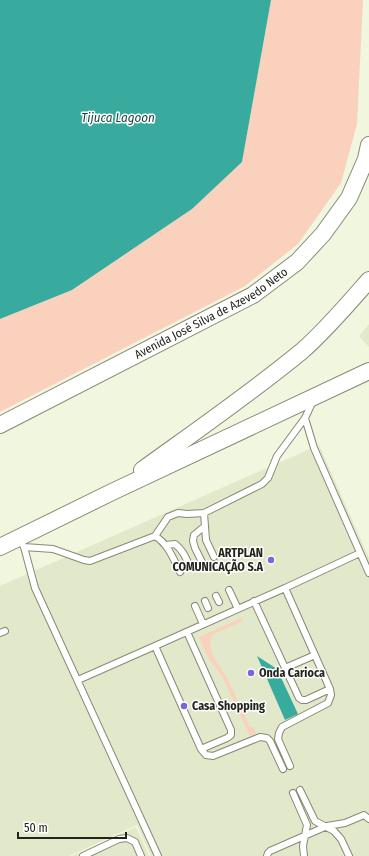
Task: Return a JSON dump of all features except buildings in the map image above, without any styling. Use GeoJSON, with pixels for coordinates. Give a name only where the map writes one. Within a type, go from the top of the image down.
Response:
{"type":"FeatureCollection","features":[{"type":"Feature","properties":{"kind":"street","name":"Avenida José Silva de Azevedo Neto"},"geometry":{"type":"LineString","coordinates":[[0,425],[253,295],[297,262],[323,234],[349,198],[366,159],[369,145]]}},
{"type":"Feature","properties":{"kind":"street"},"geometry":{"type":"LineString","coordinates":[[112,492],[266,379],[302,350],[334,320],[369,280]]}},
{"type":"Feature","properties":{"kind":"street"},"geometry":{"type":"LineString","coordinates":[[0,547],[21,542],[112,492],[369,371]]}},
{"type":"Feature","properties":{"kind":"lane"},"geometry":{"type":"LineString","coordinates":[[158,856],[35,588],[21,542],[54,549],[90,561],[155,536],[168,518],[178,513],[204,513],[262,484],[268,478],[277,456],[305,418],[316,396]]}},
{"type":"Feature","properties":{"kind":"lane"},"geometry":{"type":"LineString","coordinates":[[305,418],[314,448],[369,573]]}},
{"type":"Feature","properties":{"kind":"lane"},"geometry":{"type":"LineString","coordinates":[[204,513],[206,540],[214,557]]}},
{"type":"Feature","properties":{"kind":"lane"},"geometry":{"type":"LineString","coordinates":[[202,562],[193,541],[194,535],[205,526]]}},
{"type":"Feature","properties":{"kind":"lane"},"geometry":{"type":"LineString","coordinates":[[155,536],[163,540],[180,572]]}},
{"type":"Feature","properties":{"kind":"lane"},"geometry":{"type":"LineString","coordinates":[[166,545],[175,544],[180,548],[184,553],[190,567]]}},
{"type":"Feature","properties":{"kind":"lane"},"geometry":{"type":"LineString","coordinates":[[78,680],[360,553]]}},
{"type":"Feature","properties":{"kind":"lane"},"geometry":{"type":"LineString","coordinates":[[285,588],[330,689],[331,695],[328,704],[282,727],[278,739],[290,766]]}},
{"type":"Feature","properties":{"kind":"lane"},"geometry":{"type":"LineString","coordinates":[[229,590],[238,609]]}},
{"type":"Feature","properties":{"kind":"lane"},"geometry":{"type":"LineString","coordinates":[[216,596],[219,602]]}},
{"type":"Feature","properties":{"kind":"lane"},"geometry":{"type":"LineString","coordinates":[[205,601],[208,608]]}},
{"type":"Feature","properties":{"kind":"lane"},"geometry":{"type":"LineString","coordinates":[[254,601],[299,698],[306,700],[330,689]]}},
{"type":"Feature","properties":{"kind":"lane"},"geometry":{"type":"LineString","coordinates":[[195,606],[203,624]]}},
{"type":"Feature","properties":{"kind":"lane"},"geometry":{"type":"LineString","coordinates":[[187,632],[231,730],[231,735],[227,738],[201,749]]}},
{"type":"Feature","properties":{"kind":"lane"},"geometry":{"type":"LineString","coordinates":[[155,646],[201,749],[206,755],[213,756],[260,737],[267,738],[270,741],[283,769]]}},
{"type":"Feature","properties":{"kind":"lane"},"geometry":{"type":"LineString","coordinates":[[285,668],[315,655]]}},
{"type":"Feature","properties":{"kind":"lane"},"geometry":{"type":"LineString","coordinates":[[300,790],[315,821],[318,824],[327,826],[334,831],[341,839],[350,856]]}},
{"type":"Feature","properties":{"kind":"lane"},"geometry":{"type":"LineString","coordinates":[[293,793],[307,825],[303,846],[304,856]]}},
{"type":"Feature","properties":{"kind":"lane"},"geometry":{"type":"LineString","coordinates":[[267,856],[270,851],[327,826],[345,823],[364,815],[369,819]]}},
{"type":"Feature","properties":{"kind":"lane"},"geometry":{"type":"LineString","coordinates":[[83,856],[119,839],[127,838],[135,842],[141,856]]}},
{"type":"Feature","properties":{"kind":"shaded area"},"geometry":{"type":"Polygon","coordinates":[[[271,0],[363,0],[357,124],[341,183],[298,244],[245,286],[0,412],[0,319],[72,290],[192,209],[242,162],[271,0]]]}},
{"type":"Feature","properties":{"kind":"shaded area"},"geometry":{"type":"Polygon","coordinates":[[[369,324],[369,347],[359,336],[369,324]]]}},
{"type":"Feature","properties":{"kind":"shaded area","name":"Casa Shopping"},"geometry":{"type":"Polygon","coordinates":[[[319,445],[369,558],[369,856],[151,856],[137,825],[69,856],[0,856],[0,586],[319,445]]]}},
{"type":"Feature","properties":{"kind":"shaded area"},"geometry":{"type":"Polygon","coordinates":[[[241,618],[243,621],[212,635],[210,642],[214,658],[226,676],[250,727],[253,727],[256,733],[250,736],[222,676],[208,658],[199,637],[241,618]]]}},
{"type":"Feature","properties":{"kind":"shaded area"},"geometry":{"type":"Polygon","coordinates":[[[136,827],[149,856],[72,856],[136,827]]]}},
{"type":"Feature","properties":{"kind":"water","name":"Tijuca Lagoon"},"geometry":{"type":"Polygon","coordinates":[[[0,0],[271,0],[242,162],[192,209],[72,290],[0,319],[0,0]]]}},
{"type":"Feature","properties":{"kind":"water"},"geometry":{"type":"Polygon","coordinates":[[[257,656],[277,669],[298,714],[285,720],[257,656]]]}},
{"type":"Feature","properties":{"kind":"place","name":"ARTPLAN COMUNICAÇÃO S.A"},"geometry":{"type":"Point","coordinates":[271,560]}},
{"type":"Feature","properties":{"kind":"place","name":"Onda Carioca"},"geometry":{"type":"Point","coordinates":[251,673]}},
{"type":"Feature","properties":{"kind":"place","name":"Casa Shopping"},"geometry":{"type":"Point","coordinates":[184,706]}}]}
